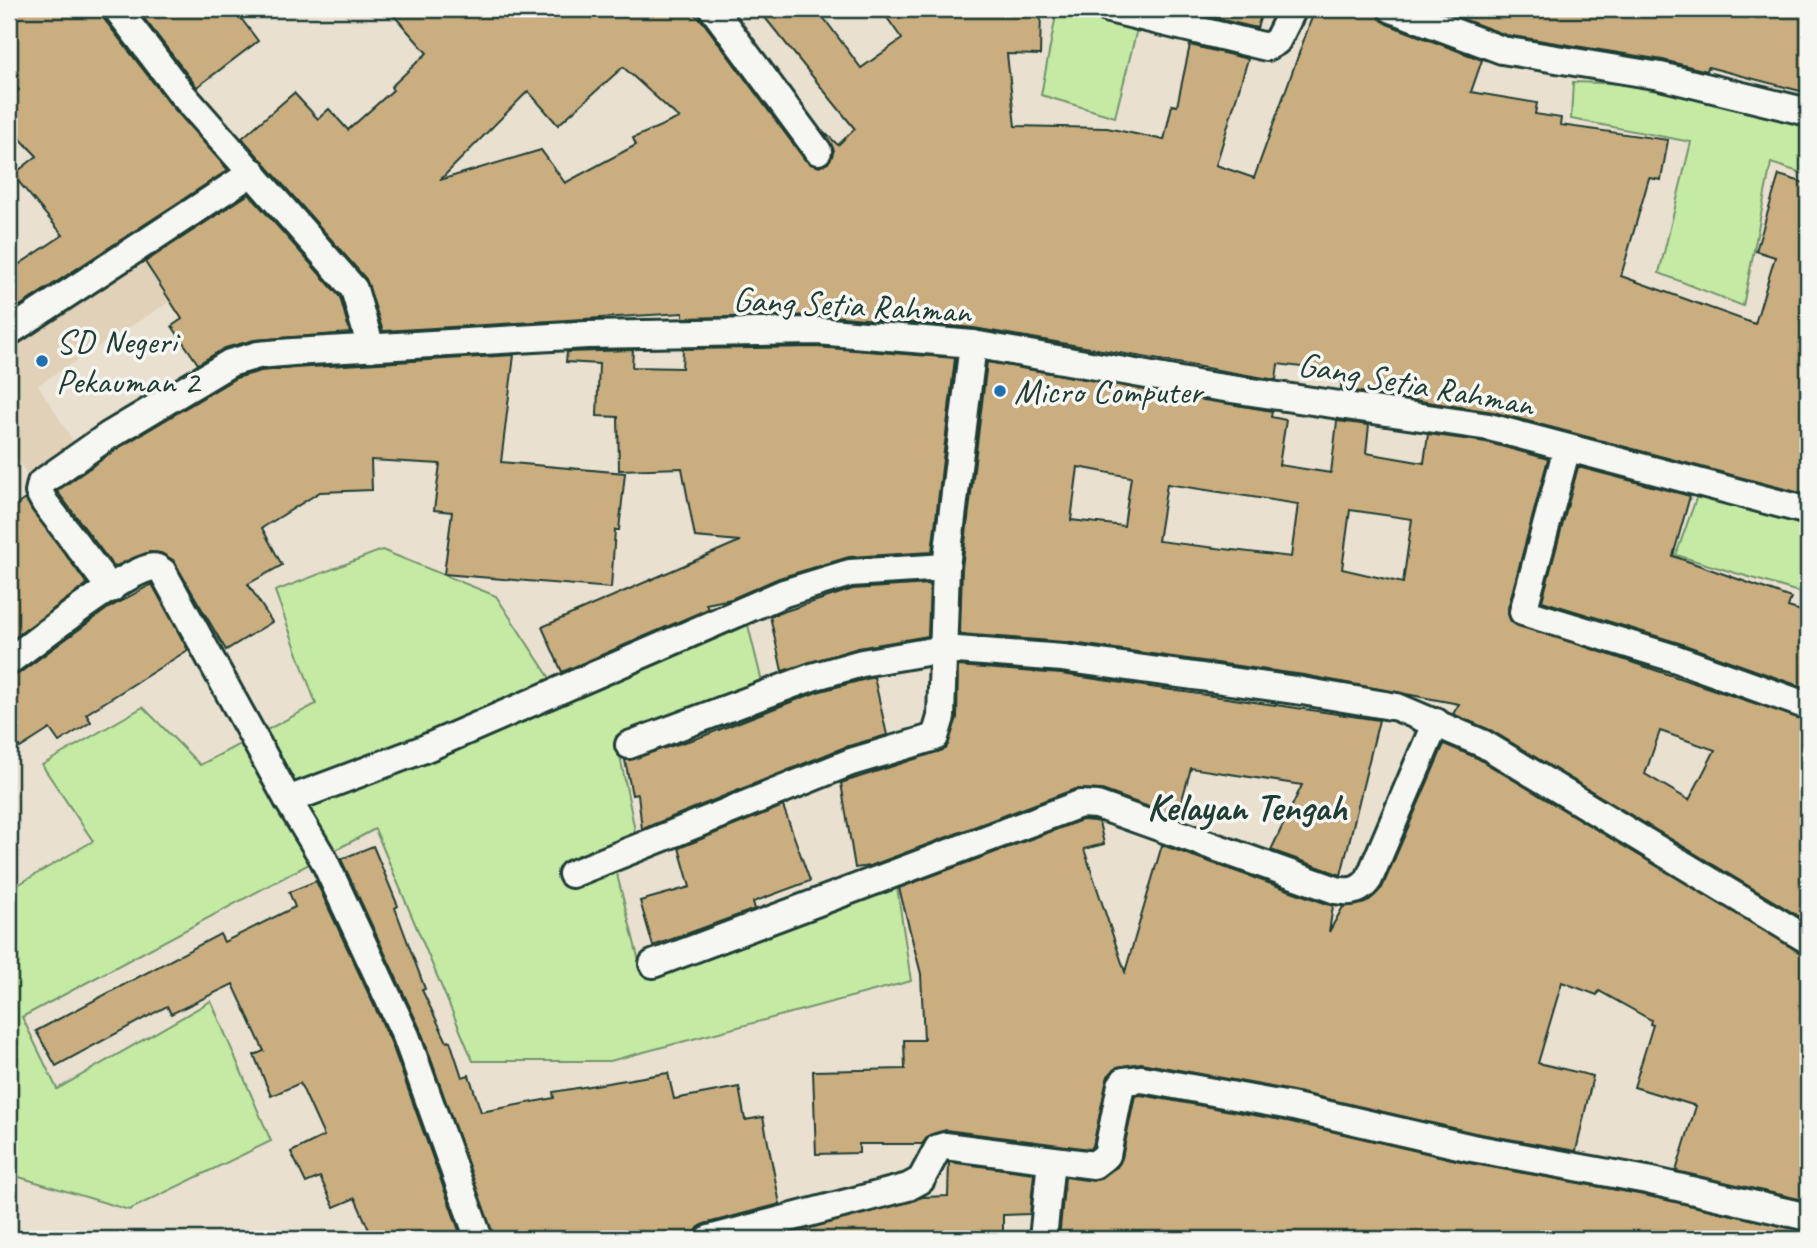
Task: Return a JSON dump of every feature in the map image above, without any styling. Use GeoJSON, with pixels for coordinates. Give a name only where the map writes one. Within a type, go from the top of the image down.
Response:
{"type":"FeatureCollection","features":[{"type":"Feature","properties":{"kind":"street"},"geometry":{"type":"LineString","coordinates":[[117,9],[182,94],[354,289],[371,348]]}},
{"type":"Feature","properties":{"kind":"street"},"geometry":{"type":"LineString","coordinates":[[713,9],[818,151]]}},
{"type":"Feature","properties":{"kind":"street"},"geometry":{"type":"LineString","coordinates":[[1109,9],[1267,47],[1277,41],[1293,9]]}},
{"type":"Feature","properties":{"kind":"street"},"geometry":{"type":"LineString","coordinates":[[1392,9],[1502,50],[1660,76],[1808,112]]}},
{"type":"Feature","properties":{"kind":"street"},"geometry":{"type":"LineString","coordinates":[[9,332],[253,172]]}},
{"type":"Feature","properties":{"kind":"street","name":"Gang Setia Rahman"},"geometry":{"type":"LineString","coordinates":[[111,589],[45,503],[39,492],[41,483],[108,436],[230,363],[258,355],[587,335],[817,331],[973,344],[1197,384],[1489,427],[1808,511]]}},
{"type":"Feature","properties":{"kind":"street"},"geometry":{"type":"LineString","coordinates":[[572,874],[850,762],[930,740],[939,728],[941,717],[946,567],[973,344]]}},
{"type":"Feature","properties":{"kind":"street"},"geometry":{"type":"LineString","coordinates":[[1567,448],[1523,612],[1674,658],[1808,706]]}},
{"type":"Feature","properties":{"kind":"street"},"geometry":{"type":"LineString","coordinates":[[9,661],[111,589],[146,569],[153,567],[163,572],[288,800],[324,860],[406,1036],[479,1239]]}},
{"type":"Feature","properties":{"kind":"street"},"geometry":{"type":"LineString","coordinates":[[288,800],[424,749],[784,593],[850,573],[946,567]]}},
{"type":"Feature","properties":{"kind":"street"},"geometry":{"type":"LineString","coordinates":[[629,746],[812,677],[862,663],[944,649],[1063,658],[1302,691],[1397,707],[1484,744],[1808,940]]}},
{"type":"Feature","properties":{"kind":"street"},"geometry":{"type":"LineString","coordinates":[[653,964],[1080,804],[1097,805],[1336,890],[1347,892],[1358,889],[1368,879],[1436,722]]}},
{"type":"Feature","properties":{"kind":"street"},"geometry":{"type":"LineString","coordinates":[[709,1239],[908,1187],[921,1180],[938,1148],[945,1146],[1087,1166],[1101,1162],[1107,1154],[1121,1085],[1124,1081],[1142,1079],[1290,1106],[1472,1148],[1647,1180],[1808,1217]]}},
{"type":"Feature","properties":{"kind":"street"},"geometry":{"type":"LineString","coordinates":[[1043,1239],[1051,1160]]}},
{"type":"Feature","properties":{"kind":"shaded area","name":"SD Negeri Pekauman 2"},"geometry":{"type":"Polygon","coordinates":[[[138,254],[169,302],[38,385],[79,450],[31,481],[9,445],[9,336],[138,254]]]}},
{"type":"Feature","properties":{"kind":"green space"},"geometry":{"type":"Polygon","coordinates":[[[1062,9],[1142,9],[1115,117],[1041,95],[1056,15],[1062,9]]]}},
{"type":"Feature","properties":{"kind":"green space"},"geometry":{"type":"Polygon","coordinates":[[[1142,9],[1187,9],[1185,14],[1142,9]]]}},
{"type":"Feature","properties":{"kind":"green space"},"geometry":{"type":"Polygon","coordinates":[[[1573,82],[1631,84],[1808,124],[1808,175],[1771,163],[1743,306],[1659,273],[1691,142],[1571,119],[1573,82]]]}},
{"type":"Feature","properties":{"kind":"green space"},"geometry":{"type":"Polygon","coordinates":[[[1697,496],[1808,523],[1808,574],[1802,593],[1676,555],[1697,496]]]}},
{"type":"Feature","properties":{"kind":"green space"},"geometry":{"type":"Polygon","coordinates":[[[382,550],[496,596],[563,698],[746,617],[762,682],[616,736],[636,836],[611,851],[641,969],[896,880],[911,981],[610,1061],[473,1061],[375,829],[22,1017],[57,1089],[211,1001],[271,1141],[129,1210],[9,1174],[9,890],[93,841],[42,765],[143,707],[200,765],[316,704],[275,591],[382,550]]]}},
{"type":"Feature","properties":{"kind":"building"},"geometry":{"type":"Polygon","coordinates":[[[9,9],[102,9],[104,19],[170,104],[228,170],[9,313],[9,271],[63,235],[13,175],[37,156],[9,127],[9,100],[19,90],[9,78],[9,9]]]}},
{"type":"Feature","properties":{"kind":"building"},"geometry":{"type":"Polygon","coordinates":[[[137,9],[234,9],[258,41],[197,87],[137,9]]]}},
{"type":"Feature","properties":{"kind":"building"},"geometry":{"type":"Polygon","coordinates":[[[388,9],[689,9],[703,22],[805,160],[819,167],[828,163],[834,150],[823,131],[838,145],[855,129],[758,9],[817,9],[861,68],[902,39],[881,9],[1041,9],[1040,55],[1007,54],[1015,126],[1107,128],[1164,140],[1172,105],[1177,106],[1190,45],[1248,59],[1216,165],[1254,178],[1315,9],[1377,9],[1379,18],[1387,24],[1482,60],[1471,92],[1537,103],[1535,114],[1561,118],[1560,125],[1668,140],[1661,180],[1649,178],[1621,276],[1755,324],[1775,257],[1756,251],[1779,175],[1808,184],[1808,495],[1493,412],[1341,389],[1341,372],[1278,364],[1276,380],[974,328],[818,315],[683,318],[683,313],[383,331],[366,279],[242,138],[294,93],[318,119],[329,109],[348,130],[393,90],[391,87],[427,53],[388,9]],[[623,67],[558,125],[528,91],[440,180],[541,150],[565,183],[636,145],[633,138],[679,118],[623,67]]]}},
{"type":"Feature","properties":{"kind":"building"},"geometry":{"type":"Polygon","coordinates":[[[1198,9],[1263,9],[1257,28],[1197,14],[1198,9]]]}},
{"type":"Feature","properties":{"kind":"building"},"geometry":{"type":"Polygon","coordinates":[[[1436,9],[1808,9],[1808,93],[1708,67],[1707,71],[1663,60],[1506,35],[1436,9]]]}},
{"type":"Feature","properties":{"kind":"building"},"geometry":{"type":"Polygon","coordinates":[[[249,194],[340,297],[350,333],[254,340],[225,348],[198,364],[172,326],[182,319],[145,262],[249,194]]]}},
{"type":"Feature","properties":{"kind":"building"},"geometry":{"type":"Polygon","coordinates":[[[816,347],[955,358],[932,552],[849,557],[779,578],[731,599],[706,604],[708,609],[562,672],[542,627],[740,541],[695,537],[682,468],[619,470],[618,417],[597,416],[599,364],[566,362],[567,352],[633,350],[632,367],[682,368],[683,349],[816,347]]]}},
{"type":"Feature","properties":{"kind":"building"},"geometry":{"type":"Polygon","coordinates":[[[514,355],[501,462],[625,473],[619,530],[615,530],[611,588],[444,574],[452,512],[434,510],[440,464],[371,460],[372,490],[320,492],[262,528],[282,565],[248,584],[272,622],[226,650],[173,560],[161,553],[149,552],[114,567],[57,491],[117,449],[236,378],[261,371],[294,368],[514,355]]]}},
{"type":"Feature","properties":{"kind":"building"},"geometry":{"type":"Polygon","coordinates":[[[987,362],[1272,411],[1271,417],[1286,420],[1279,465],[1331,473],[1337,421],[1369,425],[1366,453],[1424,463],[1428,434],[1486,442],[1548,459],[1508,608],[1511,622],[1808,721],[1808,922],[1492,731],[1453,714],[1459,704],[1304,675],[1065,642],[960,634],[962,568],[987,362]],[[1078,467],[1071,520],[1124,526],[1131,477],[1078,467]],[[1167,484],[1158,541],[1291,557],[1298,504],[1167,484]],[[1350,510],[1342,569],[1403,583],[1412,519],[1350,510]],[[1660,731],[1645,774],[1689,800],[1715,750],[1660,731]]]}},
{"type":"Feature","properties":{"kind":"building"},"geometry":{"type":"Polygon","coordinates":[[[1578,467],[1690,496],[1673,556],[1791,598],[1788,607],[1808,613],[1808,689],[1679,643],[1542,601],[1578,467]]]}},
{"type":"Feature","properties":{"kind":"building"},"geometry":{"type":"Polygon","coordinates":[[[25,499],[87,584],[9,642],[9,510],[25,499]]]}},
{"type":"Feature","properties":{"kind":"building"},"geometry":{"type":"Polygon","coordinates":[[[152,584],[188,650],[86,714],[91,722],[59,742],[50,729],[20,748],[9,729],[9,676],[18,674],[107,609],[152,584]]]}},
{"type":"Feature","properties":{"kind":"building"},"geometry":{"type":"Polygon","coordinates":[[[930,584],[928,636],[858,648],[782,671],[770,616],[853,589],[930,584]]]}},
{"type":"Feature","properties":{"kind":"building"},"geometry":{"type":"Polygon","coordinates":[[[958,666],[1061,674],[1379,720],[1341,875],[1271,850],[1302,785],[1191,768],[1177,817],[1102,790],[1075,789],[870,866],[855,868],[841,783],[946,749],[957,718],[958,666]]]}},
{"type":"Feature","properties":{"kind":"building"},"geometry":{"type":"Polygon","coordinates":[[[874,677],[887,735],[845,747],[642,829],[638,794],[632,795],[625,760],[698,738],[817,692],[874,677]]]}},
{"type":"Feature","properties":{"kind":"building"},"geometry":{"type":"Polygon","coordinates":[[[1444,744],[1477,758],[1808,956],[1808,1201],[1676,1171],[1696,1106],[1634,1087],[1653,1025],[1650,1024],[1651,1020],[1599,991],[1597,995],[1562,982],[1538,1063],[1593,1076],[1576,1151],[1475,1133],[1293,1091],[1141,1063],[1117,1067],[1108,1076],[1093,1146],[1090,1149],[946,1130],[929,1135],[922,1144],[859,1144],[859,1153],[816,1154],[813,1071],[905,1069],[904,1040],[924,1040],[921,974],[899,888],[1082,820],[1094,821],[1099,822],[1104,844],[1084,849],[1125,972],[1162,845],[1333,906],[1329,932],[1343,907],[1365,903],[1382,888],[1444,744]]]}},
{"type":"Feature","properties":{"kind":"building"},"geometry":{"type":"Polygon","coordinates":[[[783,806],[810,881],[753,902],[755,909],[653,946],[640,901],[690,887],[679,848],[783,806]]]}},
{"type":"Feature","properties":{"kind":"building"},"geometry":{"type":"Polygon","coordinates":[[[373,846],[398,906],[395,908],[425,989],[422,990],[447,1042],[450,1041],[462,1077],[469,1075],[481,1112],[554,1098],[553,1092],[668,1073],[674,1099],[739,1087],[745,1120],[763,1117],[780,1204],[704,1224],[698,1228],[694,1239],[494,1239],[421,1031],[341,859],[373,846]]]}},
{"type":"Feature","properties":{"kind":"building"},"geometry":{"type":"Polygon","coordinates":[[[316,881],[391,1042],[462,1239],[373,1239],[355,1198],[334,1207],[320,1177],[306,1183],[291,1152],[324,1136],[300,1083],[271,1096],[254,1055],[264,1051],[233,984],[171,1014],[167,1006],[56,1066],[36,1031],[220,934],[224,942],[295,907],[289,892],[316,881]]]}},
{"type":"Feature","properties":{"kind":"building"},"geometry":{"type":"Polygon","coordinates":[[[1135,1096],[1287,1121],[1469,1163],[1644,1195],[1808,1232],[1808,1239],[1059,1239],[1065,1177],[1093,1181],[1117,1167],[1122,1158],[1135,1096]]]}},
{"type":"Feature","properties":{"kind":"building"},"geometry":{"type":"Polygon","coordinates":[[[949,1162],[1034,1173],[1030,1214],[1003,1215],[1003,1239],[770,1239],[923,1197],[948,1196],[949,1162]]]}},
{"type":"Feature","properties":{"kind":"place","name":"SD Negeri Pekauman 2"},"geometry":{"type":"Point","coordinates":[42,361]}},
{"type":"Feature","properties":{"kind":"place","name":"Micro Computer"},"geometry":{"type":"Point","coordinates":[1000,391]}},
{"type":"Feature","properties":{"kind":"district","name":"Kelayan Tengah"},"geometry":{"type":"Point","coordinates":[1247,807]}}]}
